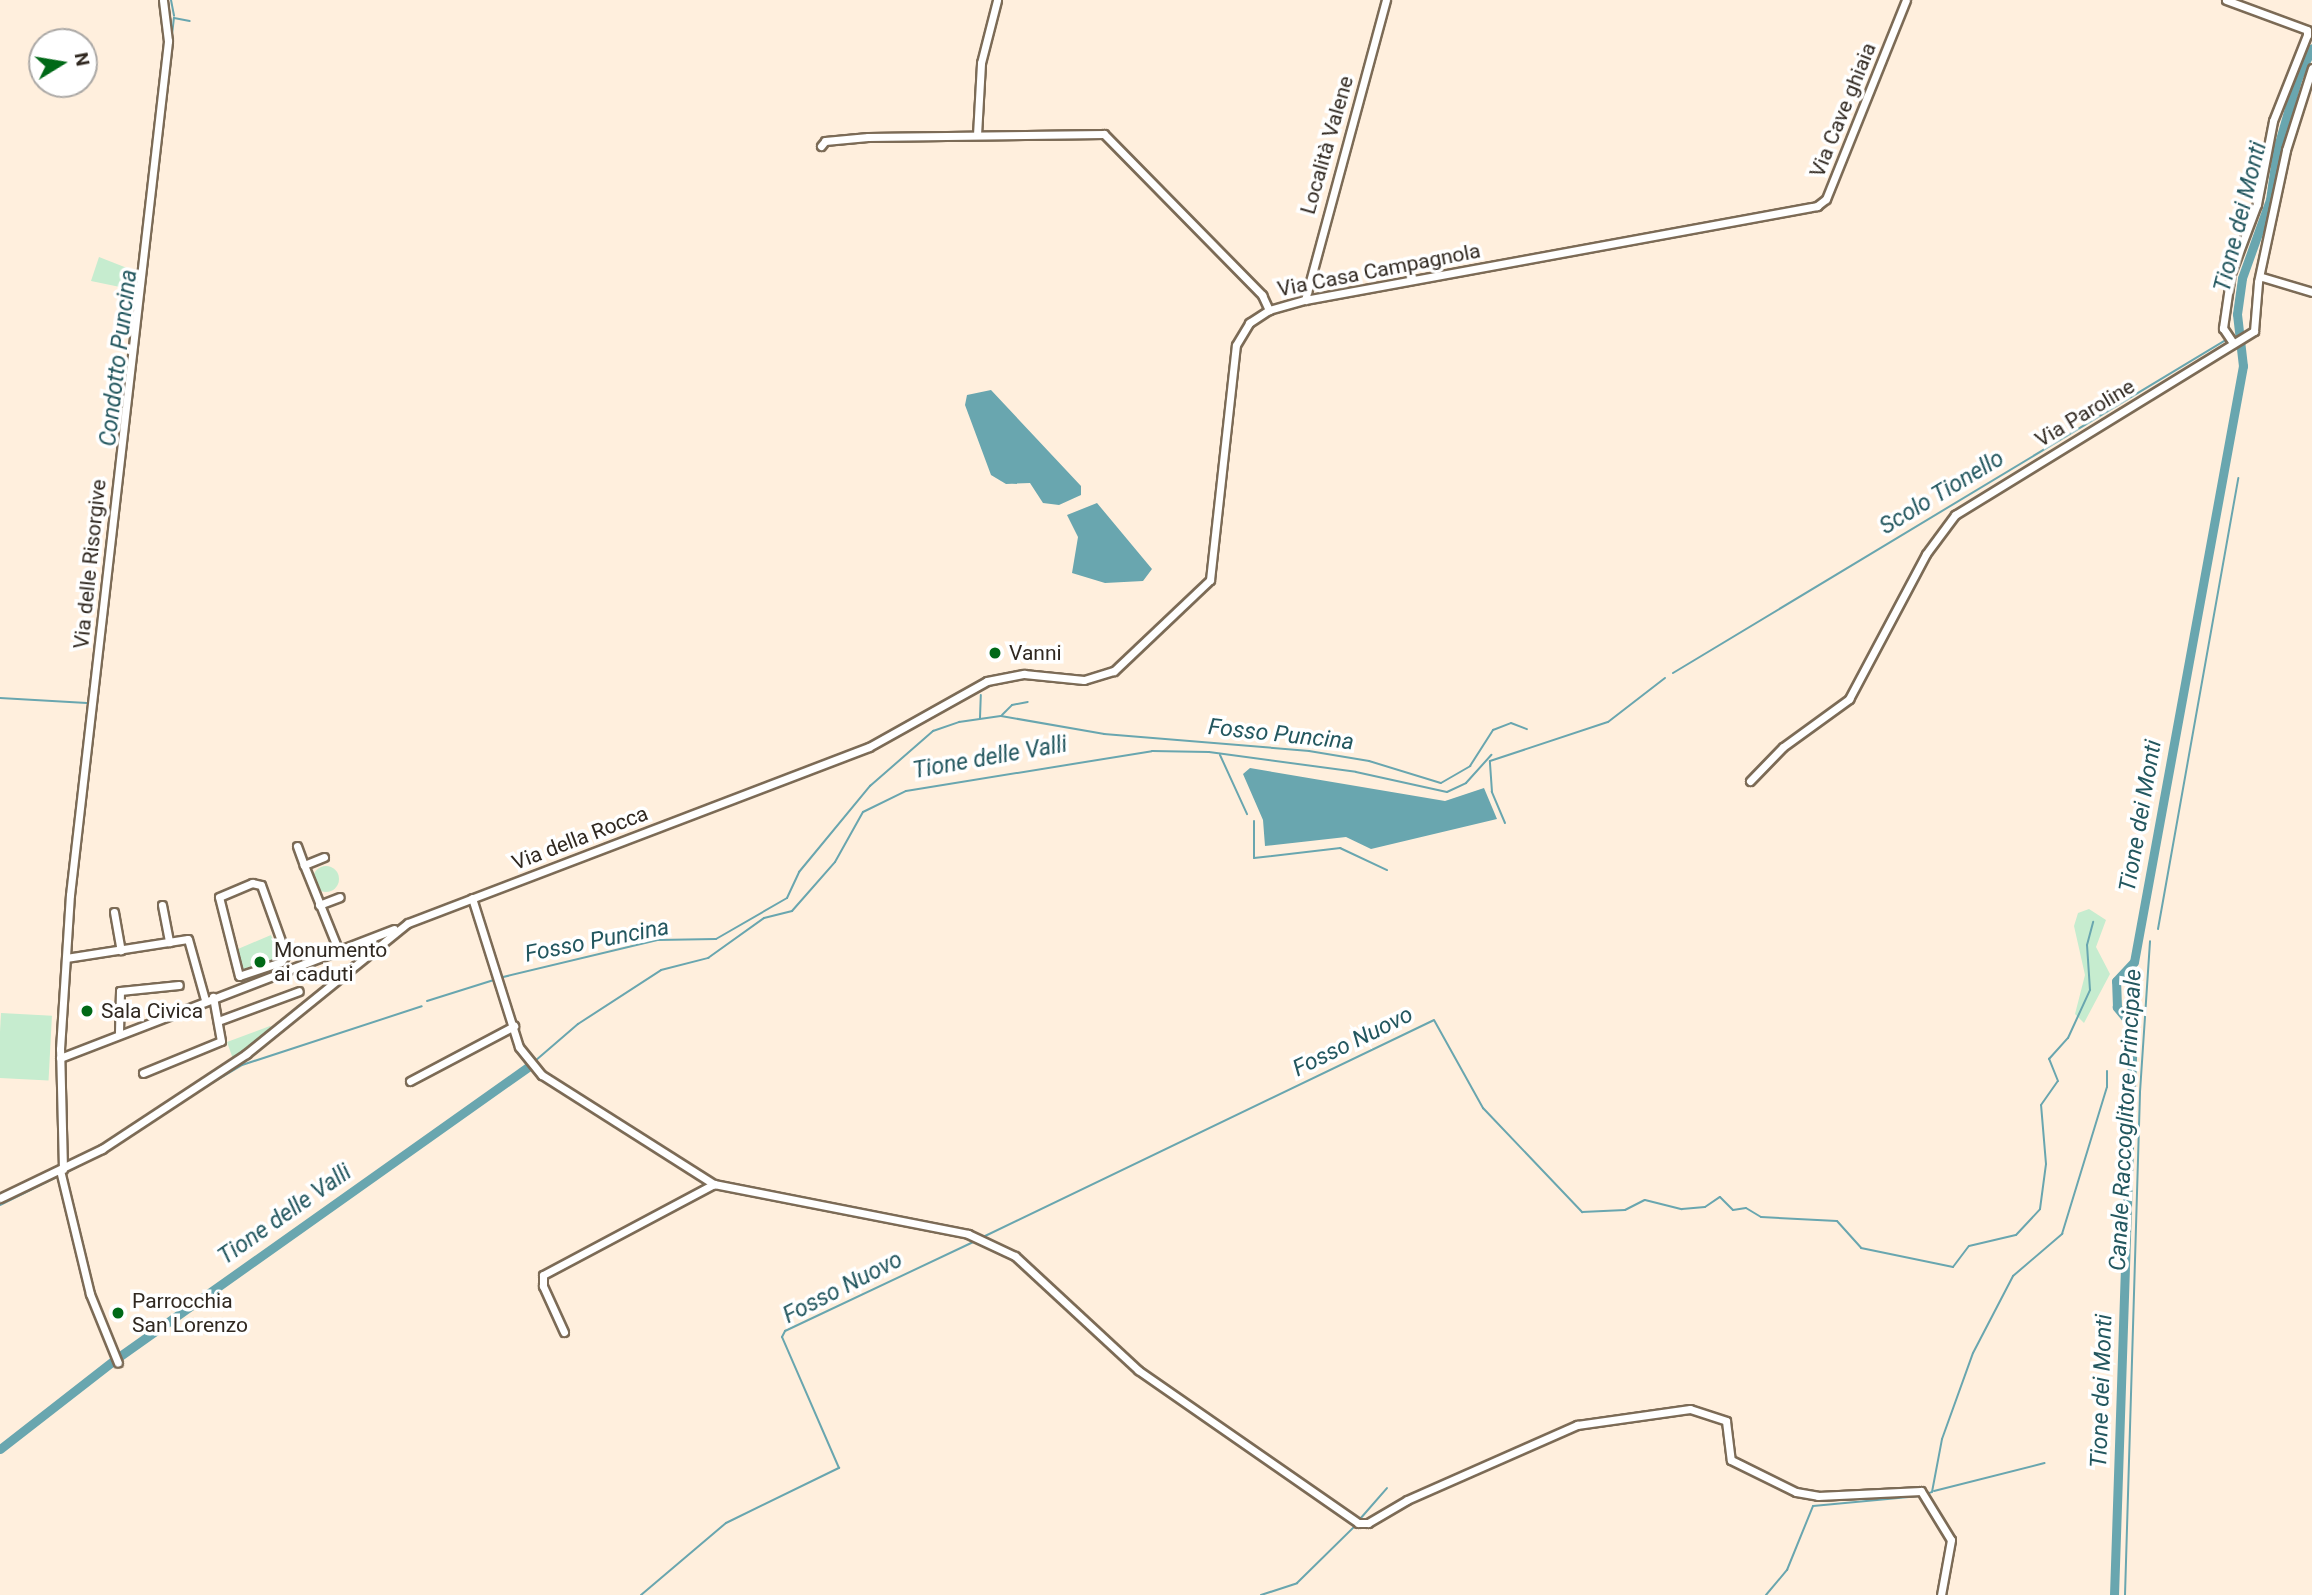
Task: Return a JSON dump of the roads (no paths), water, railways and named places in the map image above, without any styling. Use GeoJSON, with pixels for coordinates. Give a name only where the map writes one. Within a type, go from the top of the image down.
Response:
{"type":"FeatureCollection","features":[{"type":"Feature","properties":{"kind":"street","name":"Via delle Risorgive"},"geometry":{"type":"LineString","coordinates":[[63,1171],[60,1049],[66,958],[168,41],[163,0]]}},
{"type":"Feature","properties":{"kind":"street"},"geometry":{"type":"LineString","coordinates":[[977,135],[981,63],[997,0]]}},
{"type":"Feature","properties":{"kind":"street","name":"Località Valene"},"geometry":{"type":"LineString","coordinates":[[1305,300],[1386,0]]}},
{"type":"Feature","properties":{"kind":"street","name":"Via Cave ghiaia"},"geometry":{"type":"LineString","coordinates":[[1793,213],[1826,198],[1906,0]]}},
{"type":"Feature","properties":{"kind":"street"},"geometry":{"type":"LineString","coordinates":[[2226,0],[2307,30],[2273,121],[2257,204],[2231,273],[2223,328],[2233,343]]}},
{"type":"Feature","properties":{"kind":"street"},"geometry":{"type":"LineString","coordinates":[[2312,68],[2286,150],[2262,277],[2312,292]]}},
{"type":"Feature","properties":{"kind":"street"},"geometry":{"type":"LineString","coordinates":[[821,146],[825,141],[846,139],[1104,134],[1262,295],[1269,310]]}},
{"type":"Feature","properties":{"kind":"street","name":"Via Casa Campagnola"},"geometry":{"type":"LineString","coordinates":[[1202,592],[1215,555],[1236,345],[1250,323],[1269,310],[1305,300],[1793,213]]}},
{"type":"Feature","properties":{"kind":"street","name":"Via Paroline"},"geometry":{"type":"LineString","coordinates":[[1750,780],[1783,747],[1849,699],[1926,554],[1955,515],[2254,331],[2262,277]]}},
{"type":"Feature","properties":{"kind":"street","name":"Via della Rocca"},"geometry":{"type":"LineString","coordinates":[[0,1198],[63,1171],[246,1054],[369,950],[401,927],[869,747],[987,681],[1024,674],[1071,681],[1106,674],[1202,592]]}},
{"type":"Feature","properties":{"kind":"street"},"geometry":{"type":"LineString","coordinates":[[297,846],[337,950]]}},
{"type":"Feature","properties":{"kind":"street"},"geometry":{"type":"LineString","coordinates":[[304,865],[324,857]]}},
{"type":"Feature","properties":{"kind":"street"},"geometry":{"type":"LineString","coordinates":[[261,885],[286,955],[265,973],[242,976],[234,972],[219,900],[224,892],[261,885]]}},
{"type":"Feature","properties":{"kind":"street"},"geometry":{"type":"LineString","coordinates":[[319,905],[340,897]]}},
{"type":"Feature","properties":{"kind":"street"},"geometry":{"type":"LineString","coordinates":[[472,898],[524,1059],[558,1087],[714,1184],[990,1242],[1035,1273],[1138,1370],[1358,1523],[1568,1429],[1677,1408],[1726,1421],[1731,1460],[1807,1496],[1925,1496],[1952,1548],[1941,1595]]}},
{"type":"Feature","properties":{"kind":"street"},"geometry":{"type":"LineString","coordinates":[[162,905],[169,942]]}},
{"type":"Feature","properties":{"kind":"street"},"geometry":{"type":"LineString","coordinates":[[114,912],[121,950]]}},
{"type":"Feature","properties":{"kind":"street"},"geometry":{"type":"LineString","coordinates":[[60,1058],[119,1032],[209,999],[265,973],[401,927]]}},
{"type":"Feature","properties":{"kind":"street"},"geometry":{"type":"LineString","coordinates":[[66,958],[188,939],[193,944],[218,1021],[219,1043],[143,1073]]}},
{"type":"Feature","properties":{"kind":"street"},"geometry":{"type":"LineString","coordinates":[[337,950],[369,950],[366,942],[357,942]]}},
{"type":"Feature","properties":{"kind":"street"},"geometry":{"type":"LineString","coordinates":[[337,950],[352,953],[353,964]]}},
{"type":"Feature","properties":{"kind":"street"},"geometry":{"type":"LineString","coordinates":[[119,1032],[120,991],[179,985]]}},
{"type":"Feature","properties":{"kind":"street"},"geometry":{"type":"LineString","coordinates":[[218,1021],[299,991]]}},
{"type":"Feature","properties":{"kind":"street"},"geometry":{"type":"LineString","coordinates":[[410,1081],[514,1026]]}},
{"type":"Feature","properties":{"kind":"street"},"geometry":{"type":"LineString","coordinates":[[60,1049],[76,1051]]}},
{"type":"Feature","properties":{"kind":"street"},"geometry":{"type":"LineString","coordinates":[[62,1147],[66,1156],[63,1171],[90,1294],[116,1359]]}},
{"type":"Feature","properties":{"kind":"street"},"geometry":{"type":"LineString","coordinates":[[66,1156],[80,1161]]}},
{"type":"Feature","properties":{"kind":"street"},"geometry":{"type":"LineString","coordinates":[[564,1332],[543,1286],[551,1268],[714,1184]]}},
{"type":"Feature","properties":{"kind":"water"},"geometry":{"type":"Polygon","coordinates":[[[991,390],[1081,486],[1081,495],[1059,505],[1043,503],[1030,483],[1006,484],[991,475],[965,405],[967,395],[991,390]]]}},
{"type":"Feature","properties":{"kind":"water"},"geometry":{"type":"Polygon","coordinates":[[[1097,503],[1152,569],[1143,581],[1105,583],[1072,573],[1078,537],[1067,515],[1097,503]]]}},
{"type":"Feature","properties":{"kind":"water"},"geometry":{"type":"Polygon","coordinates":[[[1250,768],[1445,801],[1484,788],[1497,819],[1371,849],[1346,837],[1265,846],[1263,820],[1243,774],[1250,768]]]}},
{"type":"Feature","properties":{"kind":"waterway","name":"Condotto Puncina"},"geometry":{"type":"LineString","coordinates":[[171,0],[174,16]]}},
{"type":"Feature","properties":{"kind":"waterway","name":"Condotto Puncina"},"geometry":{"type":"LineString","coordinates":[[160,140],[174,18],[190,21]]}},
{"type":"Feature","properties":{"kind":"waterway","name":"Tione dei Monti"},"geometry":{"type":"LineString","coordinates":[[2114,1595],[2133,1027],[2117,1007],[2116,981],[2134,962],[2243,366],[2237,314],[2242,278],[2270,200],[2277,150],[2298,77],[2312,48]]}},
{"type":"Feature","properties":{"kind":"waterway","name":"Condotto Puncina"},"geometry":{"type":"LineString","coordinates":[[125,442],[140,312]]}},
{"type":"Feature","properties":{"kind":"waterway","name":"Scolo Tionello"},"geometry":{"type":"LineString","coordinates":[[1673,673],[2226,340]]}},
{"type":"Feature","properties":{"kind":"waterway"},"geometry":{"type":"LineString","coordinates":[[2158,929],[2238,478]]}},
{"type":"Feature","properties":{"kind":"waterway","name":"Condotto Puncina"},"geometry":{"type":"LineString","coordinates":[[96,702],[113,549]]}},
{"type":"Feature","properties":{"kind":"waterway","name":"Scolo Tionello"},"geometry":{"type":"LineString","coordinates":[[1505,823],[1492,792],[1490,761],[1608,722],[1665,678]]}},
{"type":"Feature","properties":{"kind":"waterway","name":"Fosso Puncina"},"geometry":{"type":"LineString","coordinates":[[980,718],[981,695]]}},
{"type":"Feature","properties":{"kind":"waterway","name":"Condotto Puncina"},"geometry":{"type":"LineString","coordinates":[[0,698],[87,703]]}},
{"type":"Feature","properties":{"kind":"waterway","name":"Fosso Puncina"},"geometry":{"type":"LineString","coordinates":[[1002,715],[1012,705],[1028,702]]}},
{"type":"Feature","properties":{"kind":"waterway","name":"Fosso Puncina"},"geometry":{"type":"LineString","coordinates":[[499,978],[657,940],[716,939],[787,898],[799,872],[870,786],[933,731],[959,722],[1001,716],[1104,734],[1309,751],[1369,761],[1441,783],[1470,766],[1493,730],[1511,723],[1527,729]]}},
{"type":"Feature","properties":{"kind":"waterway","name":"Tione delle Valli"},"geometry":{"type":"LineString","coordinates":[[535,1061],[578,1024],[661,970],[708,958],[764,918],[792,911],[835,862],[863,812],[906,791],[1152,751],[1209,752],[1356,772],[1447,792],[1466,783],[1491,755]]}},
{"type":"Feature","properties":{"kind":"waterway","name":"Tione delle Valli"},"geometry":{"type":"LineString","coordinates":[[1220,755],[1247,814]]}},
{"type":"Feature","properties":{"kind":"waterway","name":"Tione delle Valli"},"geometry":{"type":"LineString","coordinates":[[1254,821],[1254,858],[1340,848],[1387,870]]}},
{"type":"Feature","properties":{"kind":"waterway","name":"Fosso Nuovo"},"geometry":{"type":"LineString","coordinates":[[983,1237],[1434,1020],[1483,1108],[1582,1212],[1625,1210],[1645,1200],[1682,1209],[1705,1207],[1720,1197],[1733,1210],[1746,1208],[1761,1217],[1837,1221],[1861,1248],[1953,1267],[1969,1246],[2016,1235],[2040,1209],[2046,1164],[2041,1105],[2058,1081],[2049,1059],[2068,1038],[2090,990],[2087,945],[2093,922]]}},
{"type":"Feature","properties":{"kind":"waterway","name":"Canale Raccoglitore Principale"},"geometry":{"type":"LineString","coordinates":[[2125,1595],[2140,1092],[2150,941]]}},
{"type":"Feature","properties":{"kind":"waterway","name":"Fosso Puncina"},"geometry":{"type":"LineString","coordinates":[[427,1001],[494,980]]}},
{"type":"Feature","properties":{"kind":"waterway","name":"Fosso Puncina"},"geometry":{"type":"LineString","coordinates":[[165,1111],[242,1065],[422,1006]]}},
{"type":"Feature","properties":{"kind":"waterway","name":"Tione delle Valli"},"geometry":{"type":"LineString","coordinates":[[0,1449],[113,1361],[528,1067]]}},
{"type":"Feature","properties":{"kind":"waterway"},"geometry":{"type":"LineString","coordinates":[[1926,1494],[1932,1492],[1942,1439],[1973,1353],[2013,1276],[2062,1234],[2107,1087],[2107,1071]]}},
{"type":"Feature","properties":{"kind":"waterway","name":"Fosso Puncina"},"geometry":{"type":"LineString","coordinates":[[113,1146],[131,1134]]}},
{"type":"Feature","properties":{"kind":"waterway","name":"Fosso Puncina"},"geometry":{"type":"LineString","coordinates":[[64,1174],[102,1153]]}},
{"type":"Feature","properties":{"kind":"waterway","name":"Fosso Puncina"},"geometry":{"type":"LineString","coordinates":[[0,1205],[59,1176]]}},
{"type":"Feature","properties":{"kind":"waterway","name":"Fosso Nuovo"},"geometry":{"type":"LineString","coordinates":[[641,1595],[726,1523],[839,1468],[782,1337],[785,1331],[975,1241]]}},
{"type":"Feature","properties":{"kind":"waterway"},"geometry":{"type":"LineString","coordinates":[[1934,1491],[2045,1463]]}},
{"type":"Feature","properties":{"kind":"waterway"},"geometry":{"type":"LineString","coordinates":[[1360,1519],[1387,1488]]}},
{"type":"Feature","properties":{"kind":"waterway"},"geometry":{"type":"LineString","coordinates":[[1766,1595],[1787,1570],[1813,1506],[1920,1496]]}},
{"type":"Feature","properties":{"kind":"waterway"},"geometry":{"type":"LineString","coordinates":[[1261,1595],[1297,1583],[1357,1524]]}},
{"type":"Feature","properties":{"kind":"place","name":"Vanni"},"geometry":{"type":"Point","coordinates":[995,653]}},
{"type":"Feature","properties":{"kind":"place","name":"Monumento ai caduti"},"geometry":{"type":"Point","coordinates":[260,962]}},
{"type":"Feature","properties":{"kind":"place","name":"Sala Civica"},"geometry":{"type":"Point","coordinates":[87,1011]}},
{"type":"Feature","properties":{"kind":"place","name":"Parrocchia San Lorenzo"},"geometry":{"type":"Point","coordinates":[118,1313]}}]}
